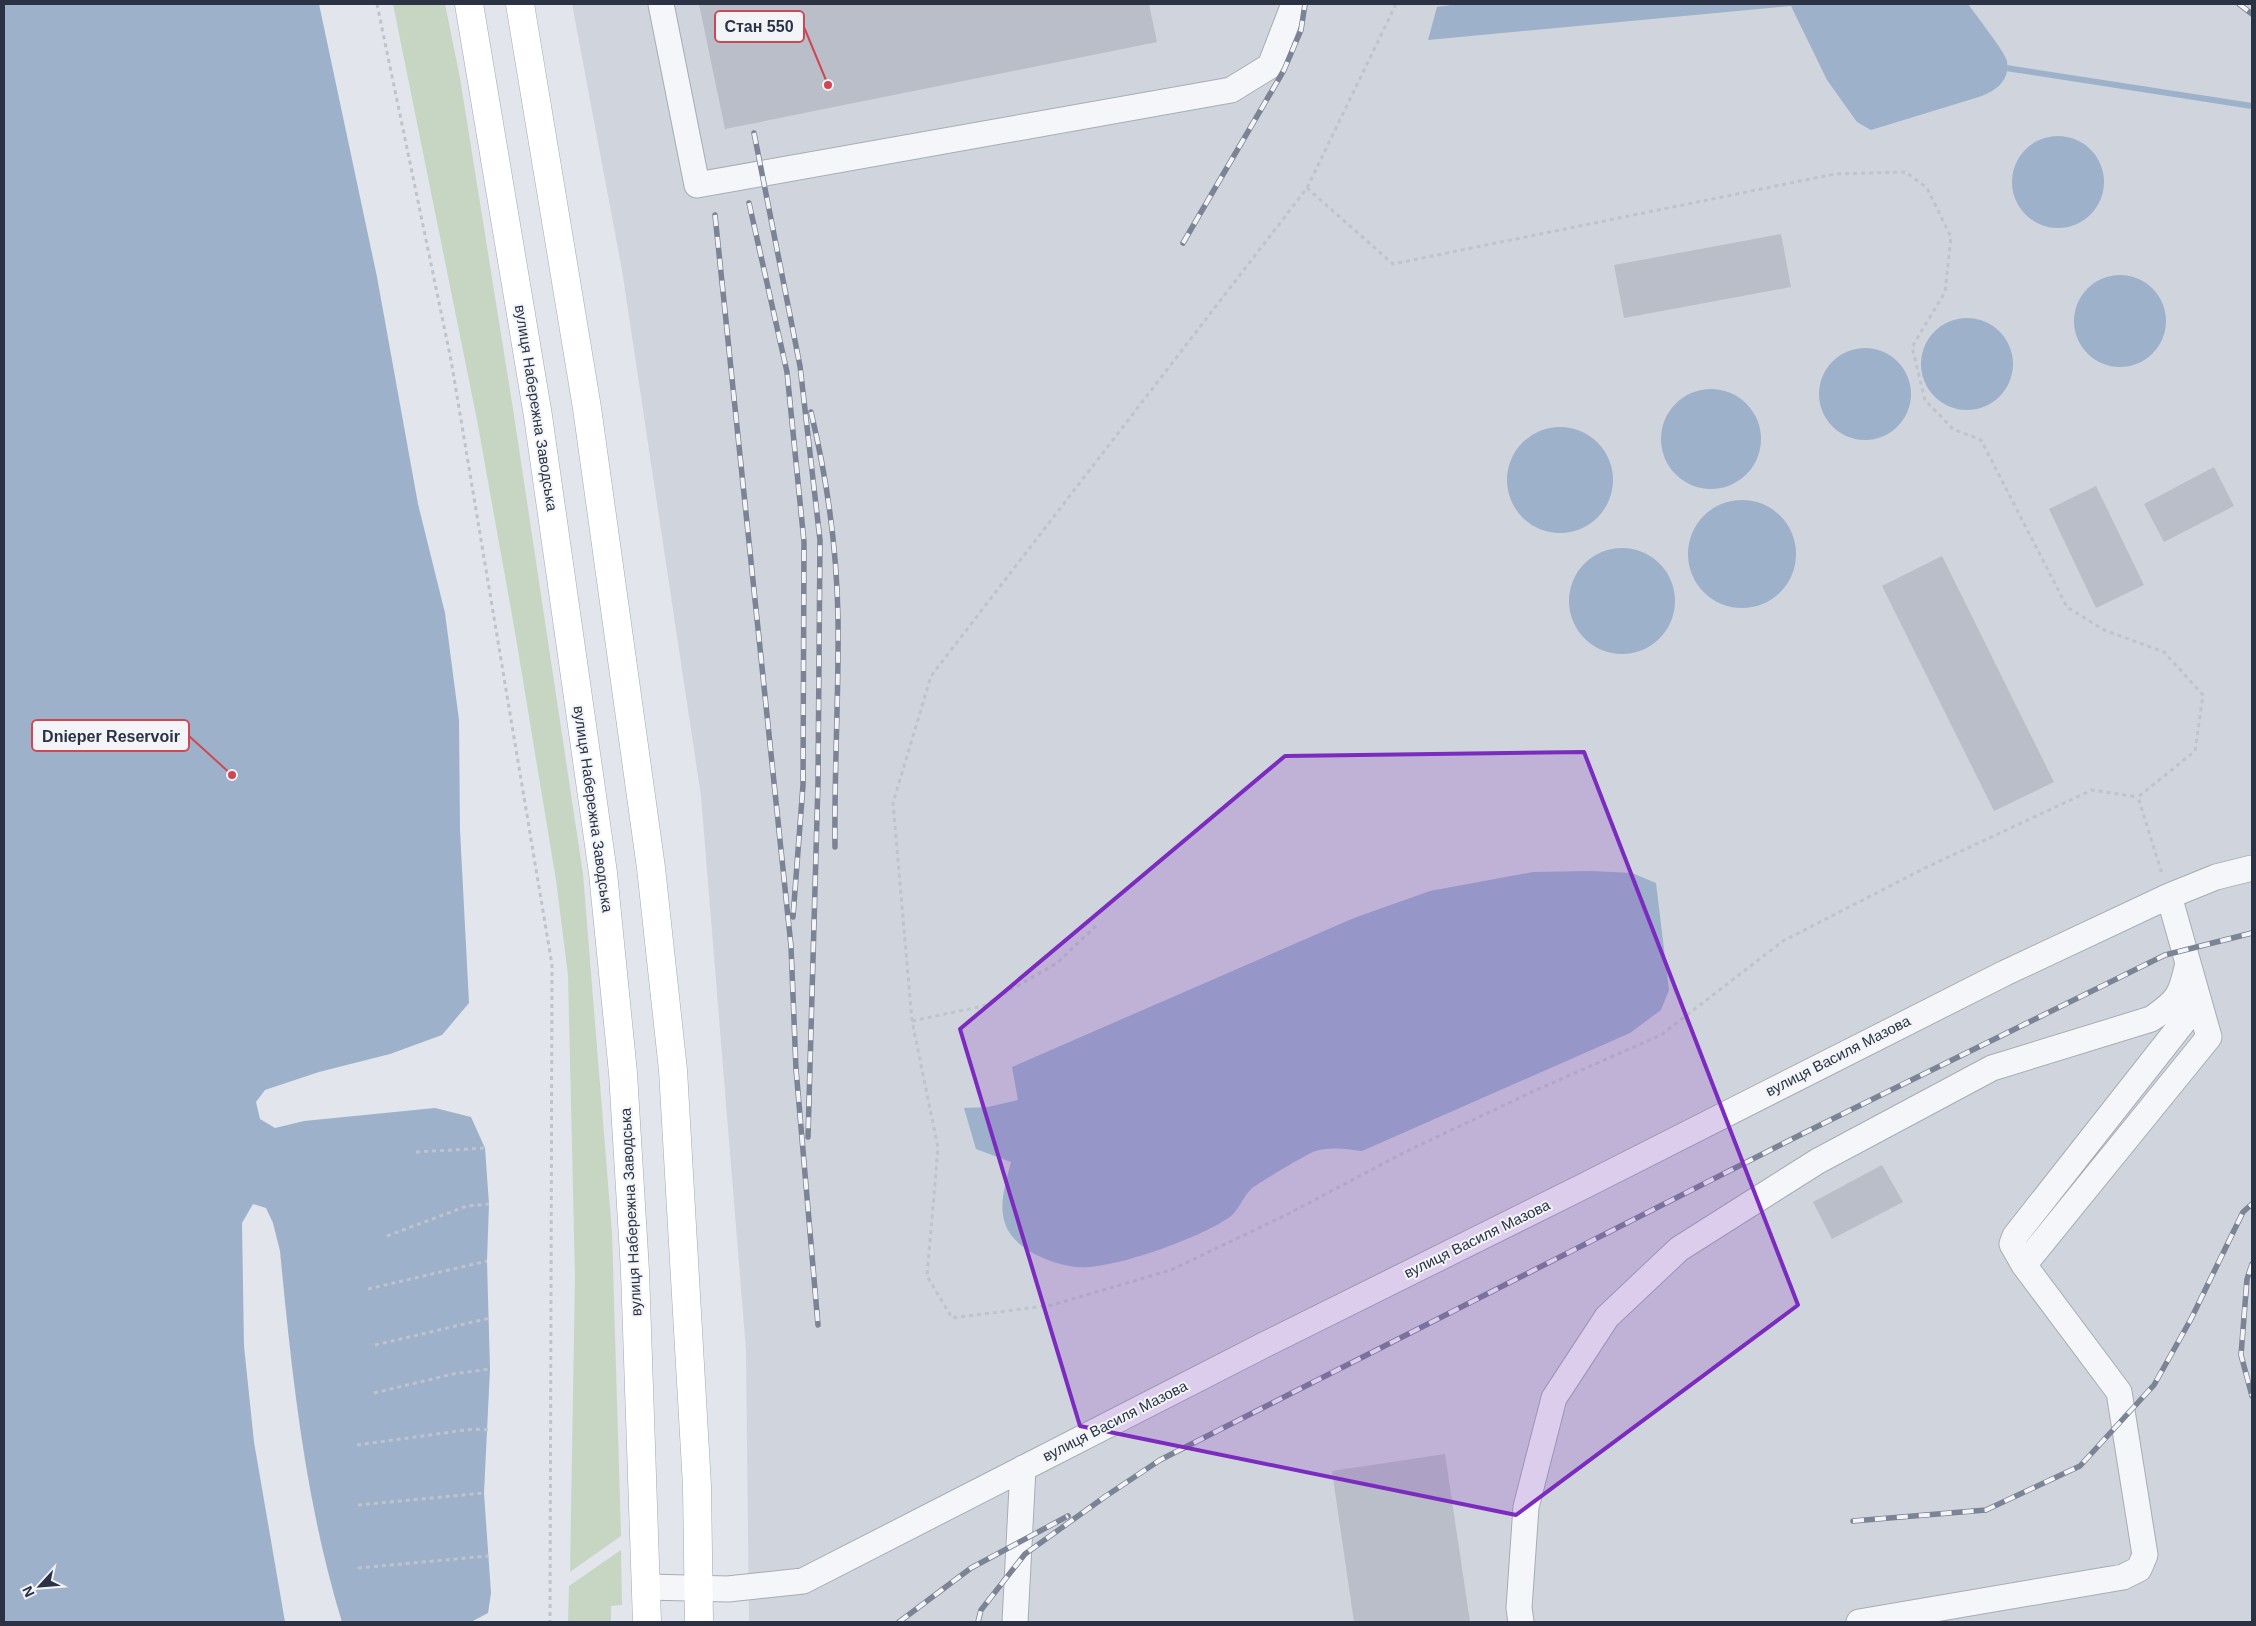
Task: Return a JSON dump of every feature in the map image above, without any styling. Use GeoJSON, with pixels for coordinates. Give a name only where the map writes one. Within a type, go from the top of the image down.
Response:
{"type":"FeatureCollection","features":[{"type":"Feature","properties":{"kind":"main road","name":"вулиця Набережна Заводська"},"geometry":{"type":"LineString","coordinates":[[469,4],[538,416],[603,873],[623,1073],[635,1270],[647,1622]]}},
{"type":"Feature","properties":{"kind":"main road"},"geometry":{"type":"LineString","coordinates":[[520,4],[587,408],[652,878],[673,1070],[697,1486],[699,1622]]}},
{"type":"Feature","properties":{"kind":"street"},"geometry":{"type":"LineString","coordinates":[[662,4],[697,185],[1231,90],[1270,66],[1294,4]]}},
{"type":"Feature","properties":{"kind":"street","name":"вулиця Василя Мазова"},"geometry":{"type":"LineString","coordinates":[[647,1587],[728,1589],[803,1581],[2005,973],[2169,896],[2216,877],[2252,868]]}},
{"type":"Feature","properties":{"kind":"street"},"geometry":{"type":"LineString","coordinates":[[1859,1622],[2124,1577],[2139,1569],[2145,1555],[2119,1392],[2024,1265],[2209,1037],[2169,896]]}},
{"type":"Feature","properties":{"kind":"street"},"geometry":{"type":"LineString","coordinates":[[1521,1622],[1519,1608],[1526,1507],[1554,1398],[1607,1317],[1679,1249],[1818,1161],[1992,1068],[2151,1019],[2169,1007],[2182,992],[2188,963]]}},
{"type":"Feature","properties":{"kind":"street"},"geometry":{"type":"LineString","coordinates":[[1015,1622],[1024,1468]]}},
{"type":"Feature","properties":{"kind":"path"},"geometry":{"type":"LineString","coordinates":[[377,4],[451,360],[552,965],[550,1622]]}},
{"type":"Feature","properties":{"kind":"path"},"geometry":{"type":"LineString","coordinates":[[1307,188],[1393,264],[1835,174],[1906,172],[1927,188],[1951,237],[1945,292],[1912,347],[1925,400],[1953,429],[1981,440],[2067,607],[2104,630],[2164,652],[2203,695],[2195,751],[2138,798],[2092,790],[1952,856],[1783,941],[1661,1035],[1534,1091],[1405,1152],[1288,1214],[1171,1270],[1052,1305],[952,1318],[927,1276],[938,1148],[912,1021],[893,802],[931,676],[1307,188],[1396,4]]}},
{"type":"Feature","properties":{"kind":"path"},"geometry":{"type":"LineString","coordinates":[[2138,798],[2169,896]]}},
{"type":"Feature","properties":{"kind":"path"},"geometry":{"type":"LineString","coordinates":[[912,1021],[983,1006],[1057,963],[1097,925]]}},
{"type":"Feature","properties":{"kind":"path"},"geometry":{"type":"LineString","coordinates":[[416,1152],[485,1148]]}},
{"type":"Feature","properties":{"kind":"path"},"geometry":{"type":"LineString","coordinates":[[387,1236],[467,1206],[489,1204]]}},
{"type":"Feature","properties":{"kind":"path"},"geometry":{"type":"LineString","coordinates":[[368,1289],[487,1261]]}},
{"type":"Feature","properties":{"kind":"path"},"geometry":{"type":"LineString","coordinates":[[374,1345],[490,1318]]}},
{"type":"Feature","properties":{"kind":"path"},"geometry":{"type":"LineString","coordinates":[[374,1393],[453,1374],[490,1369]]}},
{"type":"Feature","properties":{"kind":"path"},"geometry":{"type":"LineString","coordinates":[[357,1444],[473,1429],[489,1430]]}},
{"type":"Feature","properties":{"kind":"path"},"geometry":{"type":"LineString","coordinates":[[358,1505],[484,1493]]}},
{"type":"Feature","properties":{"kind":"path"},"geometry":{"type":"LineString","coordinates":[[358,1568],[488,1556]]}},
{"type":"Feature","properties":{"kind":"highlighted area"},"geometry":{"type":"Polygon","coordinates":[[[1584,752],[1798,1305],[1516,1515],[1080,1426],[960,1029],[1285,756],[1584,752]]]}},
{"type":"Feature","properties":{"kind":"shaded area"},"geometry":{"type":"Polygon","coordinates":[[[572,4],[2252,4],[2252,1622],[749,1622],[746,1350],[701,796],[622,270],[572,4]]]}},
{"type":"Feature","properties":{"kind":"green space"},"geometry":{"type":"Polygon","coordinates":[[[393,4],[445,4],[460,78],[513,409],[583,874],[612,1233],[621,1536],[570,1572],[575,1276],[568,975],[556,880],[515,632],[477,420],[393,4]]]}},
{"type":"Feature","properties":{"kind":"green space"},"geometry":{"type":"Polygon","coordinates":[[[621,1550],[622,1605],[611,1606],[611,1622],[568,1622],[569,1586],[621,1550]]]}},
{"type":"Feature","properties":{"kind":"water"},"geometry":{"type":"Polygon","coordinates":[[[4,4],[319,4],[377,277],[418,504],[445,613],[459,720],[460,830],[469,1003],[442,1035],[390,1054],[319,1072],[265,1090],[256,1102],[260,1119],[275,1128],[304,1121],[435,1108],[471,1117],[485,1148],[489,1204],[487,1261],[490,1369],[484,1493],[491,1593],[488,1613],[471,1622],[342,1622],[318,1531],[309,1484],[295,1391],[280,1251],[273,1223],[266,1208],[253,1204],[242,1223],[244,1346],[254,1442],[285,1622],[4,1622],[4,4]]]}},
{"type":"Feature","properties":{"kind":"water"},"geometry":{"type":"Polygon","coordinates":[[[1458,4],[1968,4],[2005,56],[2007,68],[2004,79],[1988,94],[1871,130],[1857,122],[1827,80],[1791,6],[1428,40],[1437,7],[1458,4]]]}},
{"type":"Feature","properties":{"kind":"water"},"geometry":{"type":"Polygon","coordinates":[[[2058,136],[2076,139],[2091,149],[2101,164],[2104,182],[2101,200],[2091,215],[2076,225],[2058,228],[2040,225],[2025,215],[2015,200],[2012,182],[2015,164],[2025,149],[2040,139],[2058,136]]]}},
{"type":"Feature","properties":{"kind":"water"},"geometry":{"type":"Polygon","coordinates":[[[2120,275],[2138,278],[2153,288],[2163,303],[2166,321],[2163,339],[2153,354],[2138,364],[2120,367],[2102,364],[2087,354],[2077,339],[2074,321],[2077,303],[2087,288],[2102,278],[2120,275]]]}},
{"type":"Feature","properties":{"kind":"water"},"geometry":{"type":"Polygon","coordinates":[[[1967,318],[1985,321],[2000,331],[2010,346],[2013,364],[2010,382],[2000,397],[1985,407],[1967,410],[1949,407],[1934,397],[1924,382],[1921,364],[1924,346],[1934,331],[1949,321],[1967,318]]]}},
{"type":"Feature","properties":{"kind":"water"},"geometry":{"type":"Polygon","coordinates":[[[1865,348],[1883,351],[1898,361],[1908,376],[1911,394],[1908,412],[1898,427],[1883,437],[1865,440],[1847,437],[1832,427],[1822,412],[1819,394],[1822,376],[1832,361],[1847,351],[1865,348]]]}},
{"type":"Feature","properties":{"kind":"water"},"geometry":{"type":"Polygon","coordinates":[[[1711,389],[1730,393],[1746,404],[1757,420],[1761,439],[1757,458],[1746,474],[1730,485],[1711,489],[1692,485],[1676,474],[1665,458],[1661,439],[1665,420],[1676,404],[1692,393],[1711,389]]]}},
{"type":"Feature","properties":{"kind":"water"},"geometry":{"type":"Polygon","coordinates":[[[1560,427],[1580,431],[1598,442],[1609,460],[1613,480],[1609,500],[1598,518],[1580,529],[1560,533],[1540,529],[1522,518],[1511,500],[1507,480],[1511,460],[1522,442],[1540,431],[1560,427]]]}},
{"type":"Feature","properties":{"kind":"water"},"geometry":{"type":"Polygon","coordinates":[[[1742,500],[1763,504],[1780,516],[1792,533],[1796,554],[1792,575],[1780,592],[1763,604],[1742,608],[1721,604],[1704,592],[1692,575],[1688,554],[1692,533],[1704,516],[1721,504],[1742,500]]]}},
{"type":"Feature","properties":{"kind":"water"},"geometry":{"type":"Polygon","coordinates":[[[1622,548],[1642,552],[1660,563],[1671,581],[1675,601],[1671,621],[1660,639],[1642,650],[1622,654],[1602,650],[1584,639],[1573,621],[1569,601],[1573,581],[1584,563],[1602,552],[1622,548]]]}},
{"type":"Feature","properties":{"kind":"water"},"geometry":{"type":"Polygon","coordinates":[[[1592,871],[1632,873],[1656,883],[1669,990],[1661,1010],[1630,1033],[1362,1151],[1331,1149],[1313,1152],[1251,1189],[1234,1213],[1218,1224],[1183,1241],[1141,1256],[1104,1265],[1089,1267],[1067,1266],[1031,1252],[1010,1233],[1005,1223],[1003,1201],[1004,1188],[1011,1162],[976,1149],[964,1108],[988,1107],[1018,1100],[1012,1067],[1354,918],[1430,891],[1533,872],[1592,871]]]}},
{"type":"Feature","properties":{"kind":"building"},"geometry":{"type":"Polygon","coordinates":[[[699,4],[1149,4],[1157,42],[725,129],[699,4]]]}},
{"type":"Feature","properties":{"kind":"building"},"geometry":{"type":"Polygon","coordinates":[[[1781,234],[1791,287],[1624,318],[1614,265],[1781,234]]]}},
{"type":"Feature","properties":{"kind":"building"},"geometry":{"type":"Polygon","coordinates":[[[2214,467],[2234,506],[2164,542],[2144,504],[2214,467]]]}},
{"type":"Feature","properties":{"kind":"building"},"geometry":{"type":"Polygon","coordinates":[[[2096,486],[2144,585],[2096,608],[2049,509],[2096,486]]]}},
{"type":"Feature","properties":{"kind":"building"},"geometry":{"type":"Polygon","coordinates":[[[1942,556],[2054,782],[1994,811],[1882,586],[1942,556]]]}},
{"type":"Feature","properties":{"kind":"building"},"geometry":{"type":"Polygon","coordinates":[[[1882,1165],[1903,1202],[1832,1239],[1813,1202],[1882,1165]]]}},
{"type":"Feature","properties":{"kind":"building"},"geometry":{"type":"Polygon","coordinates":[[[1445,1454],[1470,1622],[1354,1622],[1332,1471],[1445,1454]]]}},
{"type":"Feature","properties":{"kind":"waterway"},"geometry":{"type":"LineString","coordinates":[[2006,68],[2252,106]]}},
{"type":"Feature","properties":{"kind":"railway"},"geometry":{"type":"LineString","coordinates":[[1183,243],[1284,70],[1301,30],[1305,4]]}},
{"type":"Feature","properties":{"kind":"railway"},"geometry":{"type":"LineString","coordinates":[[2239,4],[2252,14]]}},
{"type":"Feature","properties":{"kind":"railway"},"geometry":{"type":"LineString","coordinates":[[754,133],[800,366],[820,540],[818,782],[808,1137]]}},
{"type":"Feature","properties":{"kind":"railway"},"geometry":{"type":"LineString","coordinates":[[749,203],[787,372],[804,542],[803,785],[793,917]]}},
{"type":"Feature","properties":{"kind":"railway"},"geometry":{"type":"LineString","coordinates":[[715,215],[791,946],[796,1069],[818,1325]]}},
{"type":"Feature","properties":{"kind":"railway"},"geometry":{"type":"LineString","coordinates":[[811,412],[822,463],[836,567],[838,648],[835,847]]}},
{"type":"Feature","properties":{"kind":"railway"},"geometry":{"type":"LineString","coordinates":[[978,1622],[981,1610],[1025,1554],[1160,1460],[1802,1134],[2165,955],[2252,933]]}},
{"type":"Feature","properties":{"kind":"railway"},"geometry":{"type":"LineString","coordinates":[[1853,1521],[1986,1510],[2080,1466],[2154,1385],[2191,1319],[2243,1212],[2252,1204]]}},
{"type":"Feature","properties":{"kind":"railway"},"geometry":{"type":"LineString","coordinates":[[2252,1264],[2247,1279],[2241,1355],[2252,1396]]}},
{"type":"Feature","properties":{"kind":"railway"},"geometry":{"type":"LineString","coordinates":[[899,1622],[971,1568],[1068,1516]]}},
{"type":"Feature","properties":{"kind":"place","name":"Стан 550"},"geometry":{"type":"Point","coordinates":[828,85]}},
{"type":"Feature","properties":{"kind":"place","name":"Dnieper Reservoir"},"geometry":{"type":"Point","coordinates":[232,775]}}]}
